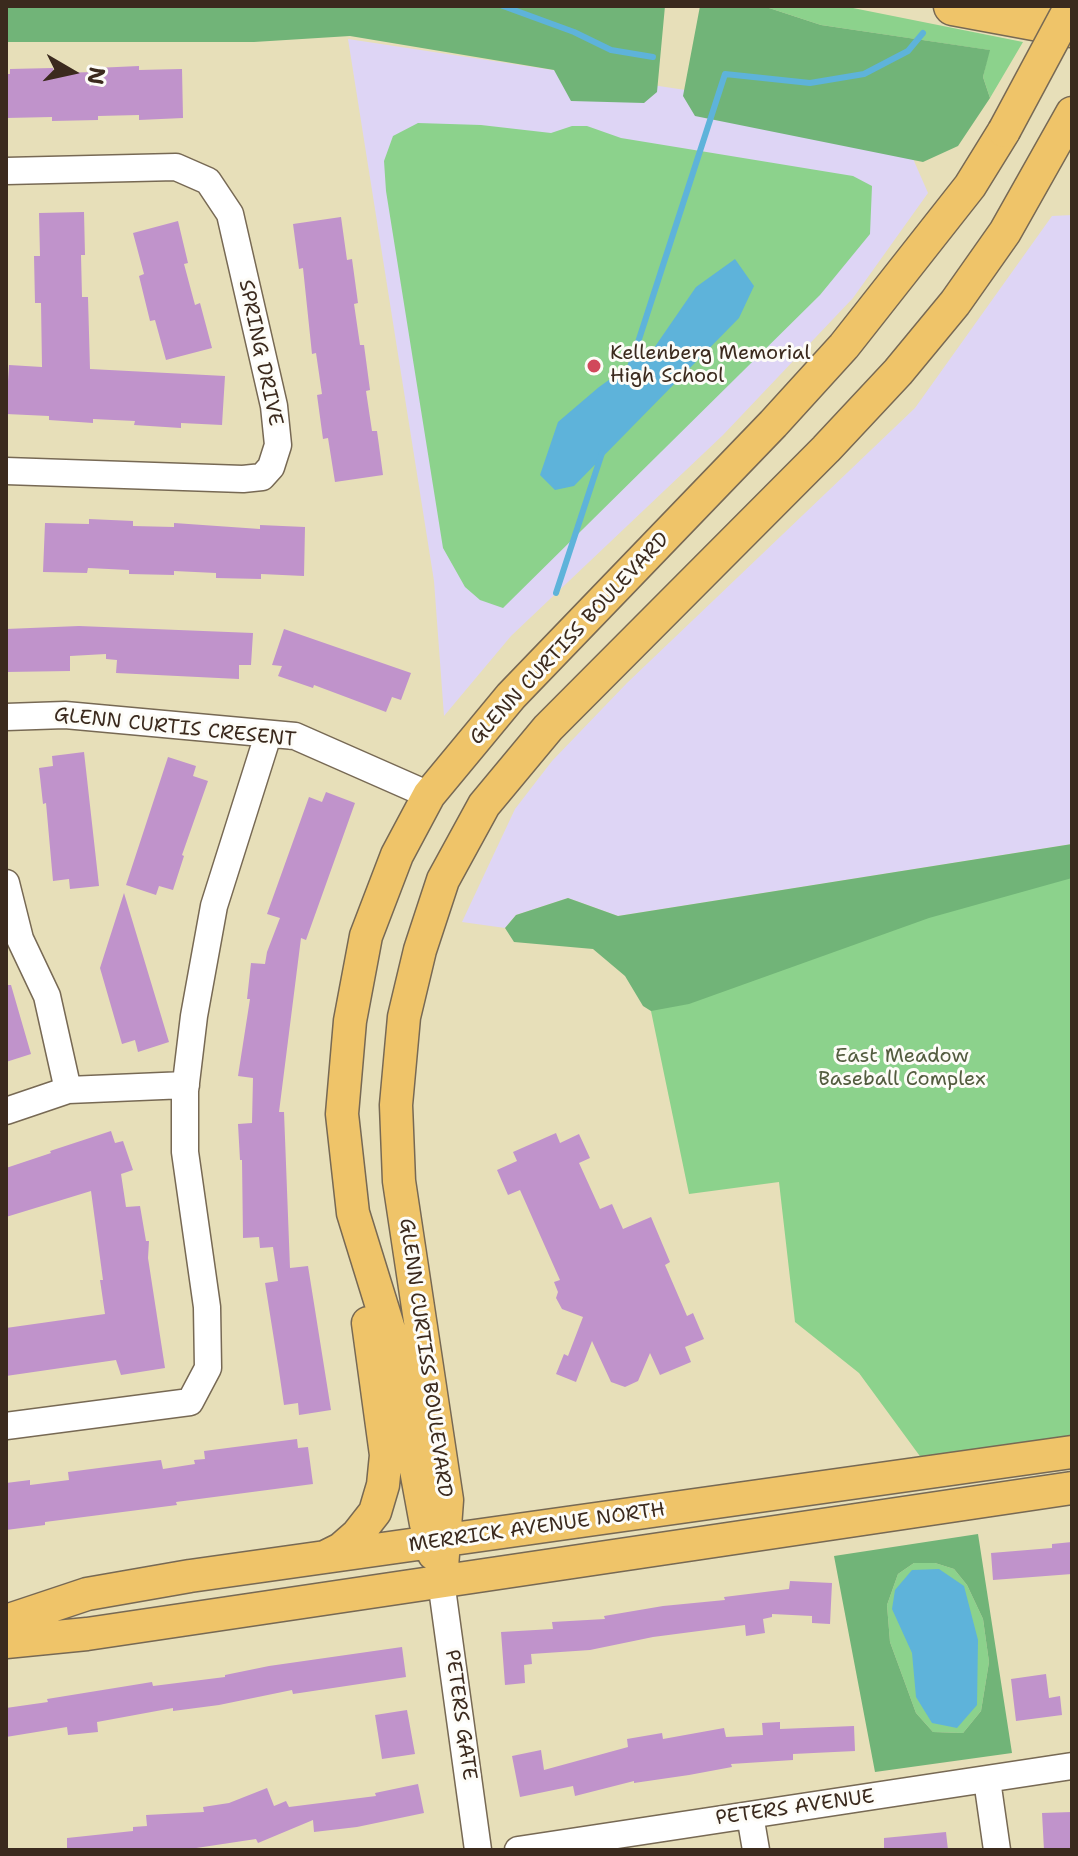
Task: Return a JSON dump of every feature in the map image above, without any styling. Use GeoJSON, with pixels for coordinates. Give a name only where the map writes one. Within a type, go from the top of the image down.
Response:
{"type":"FeatureCollection","features":[{"type":"Feature","properties":{"kind":"highway"},"geometry":{"type":"LineString","coordinates":[[953,6],[1072,28]]}},
{"type":"Feature","properties":{"kind":"main road","name":"GLENN CURTISS BOULEVARD"},"geometry":{"type":"LineString","coordinates":[[441,1581],[438,1542],[392,1339],[353,1213],[342,1114],[350,1021],[366,936],[397,855],[429,795],[511,696],[844,346],[970,186],[1004,131],[1071,6]]}},
{"type":"Feature","properties":{"kind":"main road","name":"GLENN CURTISS BOULEVARD"},"geometry":{"type":"LineString","coordinates":[[438,1542],[447,1500],[399,1181],[396,1105],[404,1017],[420,950],[443,880],[484,805],[548,728],[826,449],[907,361],[955,303],[1005,232],[1066,126]]}},
{"type":"Feature","properties":{"kind":"main road"},"geometry":{"type":"LineString","coordinates":[[323,1558],[341,1549],[357,1535],[375,1512],[383,1485],[386,1455],[353,1213]]}},
{"type":"Feature","properties":{"kind":"main road","name":"MERRICK AVENUE NORTH"},"geometry":{"type":"LineString","coordinates":[[6,1621],[87,1594],[190,1576],[1072,1452]]}},
{"type":"Feature","properties":{"kind":"main road","name":"MERRICK AVENUE NORTH"},"geometry":{"type":"LineString","coordinates":[[6,1642],[87,1634],[1072,1488]]}},
{"type":"Feature","properties":{"kind":"street","name":"SPRING DRIVE"},"geometry":{"type":"LineString","coordinates":[[6,171],[176,167],[208,181],[230,214],[274,406],[278,445],[271,467],[262,477],[243,479],[6,471]]}},
{"type":"Feature","properties":{"kind":"street","name":"GLENN CURTIS CRESENT"},"geometry":{"type":"LineString","coordinates":[[6,717],[65,715],[295,736],[429,795]]}},
{"type":"Feature","properties":{"kind":"street"},"geometry":{"type":"LineString","coordinates":[[6,1426],[190,1402],[208,1368],[207,1307],[185,1152],[186,1085],[194,1016],[214,906],[268,735]]}},
{"type":"Feature","properties":{"kind":"street"},"geometry":{"type":"LineString","coordinates":[[6,883],[20,939],[47,996],[68,1090]]}},
{"type":"Feature","properties":{"kind":"street"},"geometry":{"type":"LineString","coordinates":[[6,1111],[68,1090],[186,1085]]}},
{"type":"Feature","properties":{"kind":"street","name":"PETERS GATE"},"geometry":{"type":"LineString","coordinates":[[441,1581],[478,1850]]}},
{"type":"Feature","properties":{"kind":"street","name":"PETERS AVENUE"},"geometry":{"type":"LineString","coordinates":[[518,1850],[1072,1766]]}},
{"type":"Feature","properties":{"kind":"street"},"geometry":{"type":"LineString","coordinates":[[987,1780],[997,1850]]}},
{"type":"Feature","properties":{"kind":"street"},"geometry":{"type":"LineString","coordinates":[[750,1815],[756,1850]]}},
{"type":"Feature","properties":{"kind":"shaded area","name":"Kellenberg Memorial High School"},"geometry":{"type":"Polygon","coordinates":[[[348,39],[897,122],[928,193],[853,298],[723,435],[511,636],[444,716],[434,581],[348,39]]]}},
{"type":"Feature","properties":{"kind":"shaded area"},"geometry":{"type":"Polygon","coordinates":[[[1072,215],[1072,844],[618,916],[568,898],[516,915],[505,928],[462,922],[515,809],[552,761],[627,683],[915,408],[1052,216],[1072,215]]]}},
{"type":"Feature","properties":{"kind":"green space"},"geometry":{"type":"Polygon","coordinates":[[[6,6],[665,6],[657,92],[644,103],[571,101],[554,70],[350,36],[254,42],[6,42],[6,6]]]}},
{"type":"Feature","properties":{"kind":"green space"},"geometry":{"type":"Polygon","coordinates":[[[700,6],[763,6],[821,25],[990,50],[983,77],[990,98],[958,146],[923,162],[695,116],[683,96],[700,6]]]}},
{"type":"Feature","properties":{"kind":"green space"},"geometry":{"type":"Polygon","coordinates":[[[763,6],[843,6],[1023,42],[990,98],[983,77],[989,50],[821,25],[763,6]]]}},
{"type":"Feature","properties":{"kind":"green space","name":"Kellenberg Memorial High School"},"geometry":{"type":"Polygon","coordinates":[[[418,123],[481,125],[551,133],[572,126],[587,126],[621,138],[853,176],[872,186],[870,234],[820,295],[503,608],[480,600],[465,587],[443,548],[386,191],[384,161],[393,136],[418,123]]]}},
{"type":"Feature","properties":{"kind":"green space"},"geometry":{"type":"Polygon","coordinates":[[[1072,844],[1072,878],[929,918],[689,1004],[651,1011],[643,1006],[625,976],[593,949],[514,942],[505,928],[516,915],[568,898],[618,916],[1072,844]]]}},
{"type":"Feature","properties":{"kind":"green space","name":"East Meadow Baseball Complex"},"geometry":{"type":"Polygon","coordinates":[[[1072,862],[1072,1438],[922,1459],[859,1373],[795,1322],[779,1182],[689,1194],[651,1011],[654,946],[1072,862]]]}},
{"type":"Feature","properties":{"kind":"green space"},"geometry":{"type":"Polygon","coordinates":[[[978,1534],[1012,1753],[875,1772],[834,1556],[978,1534]],[[914,1563],[898,1574],[887,1605],[890,1642],[916,1713],[933,1732],[963,1733],[981,1711],[989,1662],[983,1619],[967,1585],[954,1569],[935,1563],[914,1563]]]}},
{"type":"Feature","properties":{"kind":"green space"},"geometry":{"type":"Polygon","coordinates":[[[914,1563],[935,1563],[954,1569],[967,1585],[983,1619],[989,1662],[981,1711],[963,1733],[933,1732],[916,1713],[890,1642],[887,1605],[898,1574],[914,1563]]]}},
{"type":"Feature","properties":{"kind":"water"},"geometry":{"type":"Polygon","coordinates":[[[735,259],[754,286],[739,318],[574,486],[555,490],[540,475],[558,422],[599,387],[654,348],[696,287],[735,259]]]}},
{"type":"Feature","properties":{"kind":"water"},"geometry":{"type":"Polygon","coordinates":[[[939,1569],[964,1586],[978,1640],[977,1705],[957,1728],[932,1723],[916,1697],[912,1653],[892,1609],[895,1590],[912,1570],[939,1569]]]}},
{"type":"Feature","properties":{"kind":"building"},"geometry":{"type":"Polygon","coordinates":[[[139,66],[139,70],[182,69],[183,118],[139,120],[139,115],[52,121],[52,117],[6,118],[6,74],[10,74],[10,69],[53,68],[54,73],[139,66]]]}},
{"type":"Feature","properties":{"kind":"building"},"geometry":{"type":"Polygon","coordinates":[[[84,212],[82,297],[88,297],[90,369],[225,376],[222,425],[181,423],[181,428],[134,425],[135,421],[93,419],[93,423],[49,420],[49,416],[6,414],[9,365],[42,367],[41,303],[35,303],[34,256],[40,256],[39,213],[84,212]]]}},
{"type":"Feature","properties":{"kind":"building"},"geometry":{"type":"Polygon","coordinates":[[[341,217],[347,260],[352,259],[358,303],[354,304],[370,390],[366,391],[372,431],[377,431],[383,475],[335,482],[328,438],[323,439],[317,395],[322,394],[316,353],[312,354],[303,268],[299,269],[293,224],[341,217]]]}},
{"type":"Feature","properties":{"kind":"building"},"geometry":{"type":"Polygon","coordinates":[[[178,221],[188,263],[184,264],[195,305],[200,303],[212,348],[166,360],[155,320],[150,321],[139,276],[144,274],[133,233],[178,221]]]}},
{"type":"Feature","properties":{"kind":"building"},"geometry":{"type":"Polygon","coordinates":[[[89,519],[133,521],[133,526],[174,527],[174,523],[260,529],[260,525],[305,527],[304,576],[261,574],[261,579],[216,578],[216,573],[174,571],[174,575],[129,574],[129,570],[88,568],[87,573],[43,572],[45,523],[89,524],[89,519]]]}},
{"type":"Feature","properties":{"kind":"building"},"geometry":{"type":"Polygon","coordinates":[[[79,626],[253,633],[251,665],[239,665],[239,679],[116,673],[117,660],[106,659],[106,654],[70,656],[70,671],[6,672],[6,629],[79,626]]]}},
{"type":"Feature","properties":{"kind":"building"},"geometry":{"type":"Polygon","coordinates":[[[284,629],[411,673],[401,700],[392,697],[386,712],[314,685],[313,688],[278,676],[282,666],[272,665],[284,629]]]}},
{"type":"Feature","properties":{"kind":"building"},"geometry":{"type":"Polygon","coordinates":[[[84,752],[99,886],[70,889],[69,879],[53,881],[46,803],[43,804],[39,768],[53,766],[52,756],[84,752]]]}},
{"type":"Feature","properties":{"kind":"building"},"geometry":{"type":"Polygon","coordinates":[[[168,757],[196,766],[193,776],[208,781],[173,890],[159,886],[156,895],[126,885],[168,757]]]}},
{"type":"Feature","properties":{"kind":"building"},"geometry":{"type":"Polygon","coordinates":[[[326,792],[355,803],[306,940],[301,938],[279,1112],[284,1112],[290,1268],[308,1266],[331,1410],[299,1415],[298,1403],[284,1405],[265,1283],[278,1281],[273,1247],[260,1248],[259,1237],[243,1238],[242,1160],[238,1124],[252,1123],[253,1078],[238,1076],[250,999],[247,999],[251,963],[265,964],[280,918],[267,914],[309,797],[322,802],[326,792]]]}},
{"type":"Feature","properties":{"kind":"building"},"geometry":{"type":"Polygon","coordinates":[[[124,893],[169,1042],[138,1052],[135,1040],[122,1044],[100,968],[124,893]]]}},
{"type":"Feature","properties":{"kind":"building"},"geometry":{"type":"Polygon","coordinates":[[[6,985],[11,985],[31,1054],[6,1062],[6,985]]]}},
{"type":"Feature","properties":{"kind":"building"},"geometry":{"type":"Polygon","coordinates":[[[111,1131],[115,1143],[123,1141],[133,1170],[121,1174],[126,1207],[140,1206],[146,1241],[149,1241],[148,1258],[165,1368],[121,1375],[116,1360],[6,1376],[6,1328],[105,1314],[91,1191],[6,1217],[6,1168],[111,1131]]]}},
{"type":"Feature","properties":{"kind":"building"},"geometry":{"type":"Polygon","coordinates":[[[556,1133],[560,1143],[579,1134],[590,1158],[579,1163],[600,1209],[612,1204],[623,1229],[651,1217],[670,1262],[665,1265],[687,1316],[693,1313],[704,1339],[685,1347],[691,1362],[660,1375],[650,1353],[638,1381],[625,1387],[611,1382],[592,1341],[576,1382],[556,1374],[564,1354],[568,1356],[583,1317],[562,1309],[556,1298],[558,1292],[554,1282],[560,1280],[520,1190],[508,1195],[497,1170],[517,1161],[513,1152],[556,1133]]]}},
{"type":"Feature","properties":{"kind":"building"},"geometry":{"type":"Polygon","coordinates":[[[297,1439],[298,1448],[308,1447],[313,1484],[176,1502],[177,1505],[6,1530],[6,1483],[30,1480],[30,1485],[69,1480],[68,1472],[161,1460],[163,1469],[195,1464],[194,1460],[205,1459],[204,1451],[297,1439]]]}},
{"type":"Feature","properties":{"kind":"building"},"geometry":{"type":"Polygon","coordinates":[[[1072,1542],[1072,1574],[993,1580],[991,1553],[1052,1548],[1052,1544],[1072,1542]]]}},
{"type":"Feature","properties":{"kind":"building"},"geometry":{"type":"Polygon","coordinates":[[[790,1581],[832,1583],[830,1624],[812,1623],[812,1616],[772,1614],[772,1617],[763,1619],[765,1633],[746,1636],[745,1625],[653,1637],[590,1650],[531,1654],[532,1664],[524,1665],[525,1683],[505,1685],[501,1632],[553,1629],[552,1622],[605,1619],[604,1616],[663,1606],[789,1589],[790,1581]]]}},
{"type":"Feature","properties":{"kind":"building"},"geometry":{"type":"Polygon","coordinates":[[[402,1647],[406,1677],[293,1694],[292,1690],[219,1705],[173,1711],[173,1708],[97,1722],[98,1732],[68,1735],[67,1727],[6,1737],[6,1708],[152,1682],[153,1686],[225,1677],[269,1666],[402,1647]]]}},
{"type":"Feature","properties":{"kind":"building"},"geometry":{"type":"Polygon","coordinates":[[[1046,1674],[1049,1698],[1060,1696],[1062,1715],[1016,1721],[1011,1679],[1046,1674]]]}},
{"type":"Feature","properties":{"kind":"building"},"geometry":{"type":"Polygon","coordinates":[[[407,1710],[415,1754],[382,1759],[375,1715],[407,1710]]]}},
{"type":"Feature","properties":{"kind":"building"},"geometry":{"type":"Polygon","coordinates":[[[780,1722],[780,1729],[854,1726],[855,1751],[793,1754],[793,1760],[731,1764],[732,1767],[634,1781],[575,1796],[573,1786],[520,1797],[512,1756],[541,1750],[544,1770],[628,1747],[627,1739],[662,1733],[663,1739],[724,1728],[726,1737],[763,1735],[762,1723],[780,1722]]]}},
{"type":"Feature","properties":{"kind":"building"},"geometry":{"type":"Polygon","coordinates":[[[418,1784],[424,1813],[357,1827],[314,1832],[313,1820],[258,1843],[256,1839],[183,1850],[67,1850],[67,1838],[133,1831],[133,1827],[147,1826],[146,1815],[204,1812],[203,1807],[229,1803],[267,1788],[274,1806],[286,1801],[289,1807],[376,1796],[375,1793],[418,1784]]]}},
{"type":"Feature","properties":{"kind":"building"},"geometry":{"type":"Polygon","coordinates":[[[1072,1812],[1072,1850],[1044,1850],[1042,1813],[1072,1812]]]}},
{"type":"Feature","properties":{"kind":"building"},"geometry":{"type":"Polygon","coordinates":[[[946,1832],[948,1850],[884,1850],[884,1838],[946,1832]]]}},
{"type":"Feature","properties":{"kind":"waterway"},"geometry":{"type":"LineString","coordinates":[[503,6],[574,32],[611,50],[653,57]]}},
{"type":"Feature","properties":{"kind":"waterway"},"geometry":{"type":"LineString","coordinates":[[629,370],[725,74],[810,83],[864,74],[908,51],[923,33]]}},
{"type":"Feature","properties":{"kind":"waterway"},"geometry":{"type":"LineString","coordinates":[[556,593],[602,453]]}},
{"type":"Feature","properties":{"kind":"place","name":"Kellenberg Memorial High School"},"geometry":{"type":"Point","coordinates":[594,366]}}]}
